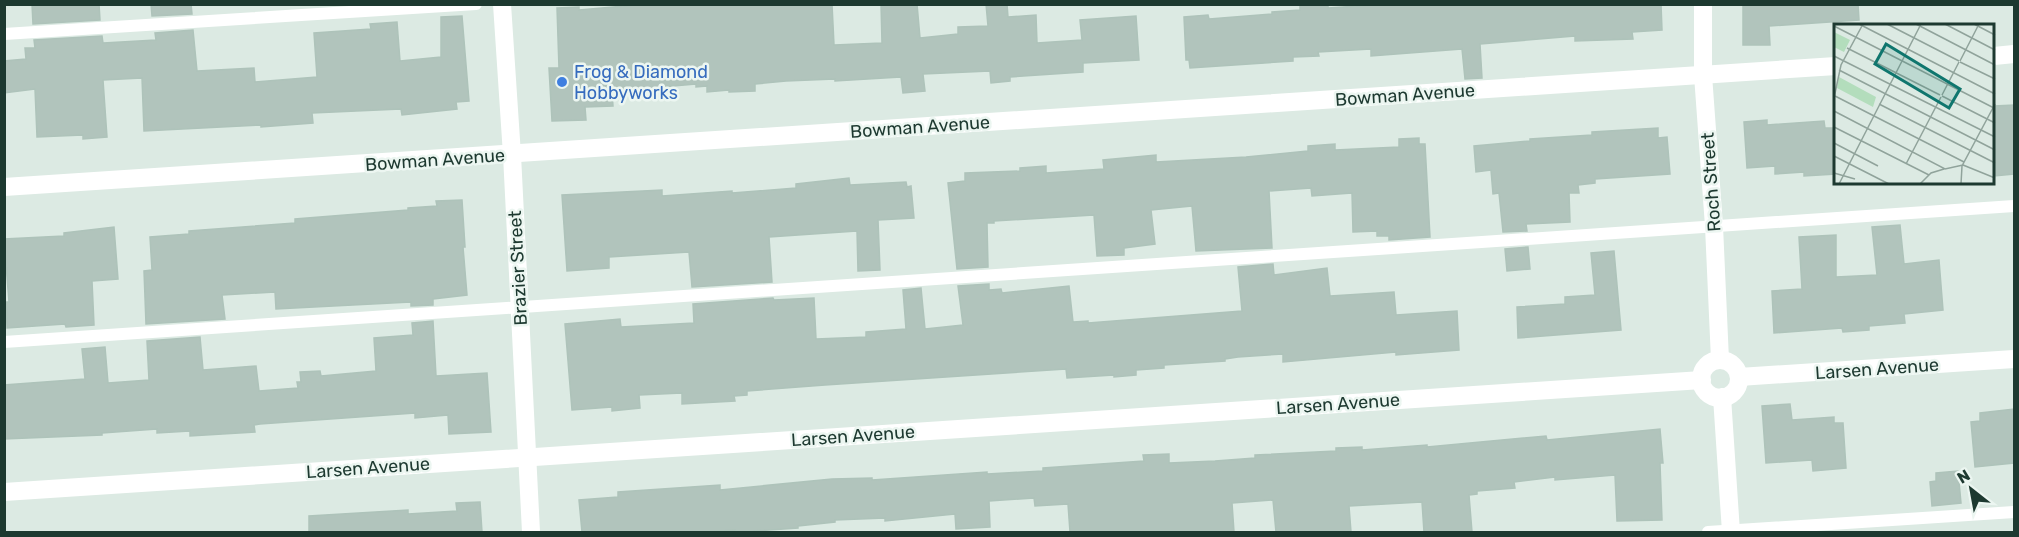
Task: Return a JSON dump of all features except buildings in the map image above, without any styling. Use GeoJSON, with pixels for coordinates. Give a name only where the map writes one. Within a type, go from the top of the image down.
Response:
{"type":"FeatureCollection","features":[{"type":"Feature","properties":{"kind":"street","name":"Brazier Street"},"geometry":{"type":"LineString","coordinates":[[502,4],[531,532]]}},
{"type":"Feature","properties":{"kind":"street","name":"Roch Street"},"geometry":{"type":"LineString","coordinates":[[1703,4],[1703,75],[1714,226],[1720,360]]}},
{"type":"Feature","properties":{"kind":"street"},"geometry":{"type":"LineString","coordinates":[[1995,56],[2014,54]]}},
{"type":"Feature","properties":{"kind":"street","name":"Bowman Avenue"},"geometry":{"type":"LineString","coordinates":[[4,187],[1834,66]]}},
{"type":"Feature","properties":{"kind":"street","name":"Larsen Avenue"},"geometry":{"type":"LineString","coordinates":[[1739,377],[2014,359]]}},
{"type":"Feature","properties":{"kind":"street"},"geometry":{"type":"LineString","coordinates":[[1720,360],[1728,361],[1735,366],[1739,377],[1736,389],[1730,395],[1722,397],[1710,394],[1704,388],[1702,380],[1705,368],[1712,362],[1720,360]]}},
{"type":"Feature","properties":{"kind":"street","name":"Larsen Avenue"},"geometry":{"type":"LineString","coordinates":[[4,492],[1702,380]]}},
{"type":"Feature","properties":{"kind":"street"},"geometry":{"type":"LineString","coordinates":[[1722,397],[1731,532]]}},
{"type":"Feature","properties":{"kind":"lane"},"geometry":{"type":"LineString","coordinates":[[4,34],[476,4]]}},
{"type":"Feature","properties":{"kind":"lane"},"geometry":{"type":"LineString","coordinates":[[4,342],[2014,206]]}},
{"type":"Feature","properties":{"kind":"lane"},"geometry":{"type":"LineString","coordinates":[[1708,532],[2014,512]]}},
{"type":"Feature","properties":{"kind":"place","name":"Frog & Diamond Hobbyworks"},"geometry":{"type":"Point","coordinates":[562,82]}}]}
